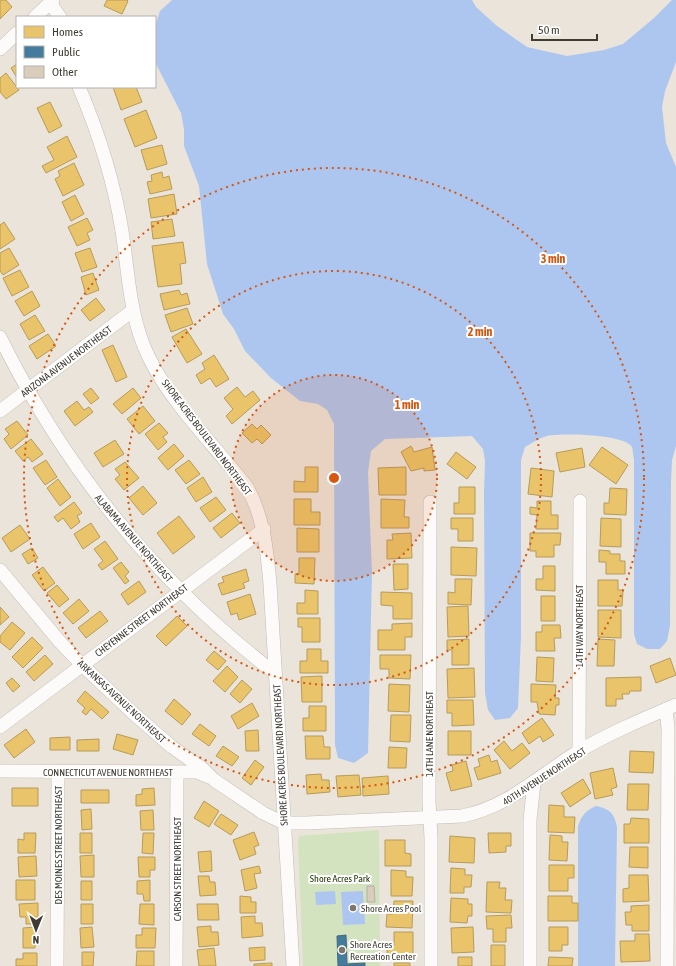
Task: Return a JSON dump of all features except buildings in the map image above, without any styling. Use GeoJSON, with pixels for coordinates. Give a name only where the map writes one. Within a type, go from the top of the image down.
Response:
{"type":"FeatureCollection","features":[{"type":"Feature","properties":{"kind":"street"},"geometry":{"type":"LineString","coordinates":[[36,16],[51,2],[59,16]]}},
{"type":"Feature","properties":{"kind":"street"},"geometry":{"type":"LineString","coordinates":[[0,49],[16,34]]}},
{"type":"Feature","properties":{"kind":"street","name":"SHORE ACRES BOULEVARD NORTHEAST"},"geometry":{"type":"LineString","coordinates":[[79,88],[99,139],[113,188],[122,233],[132,311],[144,345],[159,374],[247,487],[254,500],[264,529],[268,562],[293,966]]}},
{"type":"Feature","properties":{"kind":"street","name":"ARIZONA AVENUE NORTHEAST"},"geometry":{"type":"LineString","coordinates":[[0,411],[132,311]]}},
{"type":"Feature","properties":{"kind":"street","name":"ALABAMA AVENUE NORTHEAST"},"geometry":{"type":"LineString","coordinates":[[0,337],[50,428],[108,511],[180,591],[250,654],[275,673]]}},
{"type":"Feature","properties":{"kind":"street","name":"14TH LANE NORTHEAST"},"geometry":{"type":"LineString","coordinates":[[430,502],[431,966]]}},
{"type":"Feature","properties":{"kind":"street","name":"14TH WAY NORTHEAST"},"geometry":{"type":"LineString","coordinates":[[579,752],[580,502]]}},
{"type":"Feature","properties":{"kind":"street","name":"CHEYENNE STREET NORTHEAST"},"geometry":{"type":"LineString","coordinates":[[0,727],[264,529]]}},
{"type":"Feature","properties":{"kind":"street","name":"ARKANSAS AVENUE NORTHEAST"},"geometry":{"type":"LineString","coordinates":[[0,570],[60,642],[134,714],[175,749],[202,768],[214,780],[263,813],[284,823]]}},
{"type":"Feature","properties":{"kind":"street"},"geometry":{"type":"LineString","coordinates":[[667,966],[668,728],[671,707]]}},
{"type":"Feature","properties":{"kind":"street","name":"40TH AVENUE NORTHEAST"},"geometry":{"type":"LineString","coordinates":[[284,823],[430,818],[474,814],[504,802],[579,752],[620,730],[671,707]]}},
{"type":"Feature","properties":{"kind":"street","name":"CARSON STREET NORTHEAST"},"geometry":{"type":"LineString","coordinates":[[175,749],[181,757],[179,772],[176,966]]}},
{"type":"Feature","properties":{"kind":"street","name":"CONNECTICUT AVENUE NORTHEAST"},"geometry":{"type":"LineString","coordinates":[[0,771],[198,772],[205,774],[214,780]]}},
{"type":"Feature","properties":{"kind":"street","name":"DES MOINES STREET NORTHEAST"},"geometry":{"type":"LineString","coordinates":[[58,772],[58,966]]}},
{"type":"Feature","properties":{"kind":"street"},"geometry":{"type":"LineString","coordinates":[[530,966],[530,820],[534,782]]}},
{"type":"Feature","properties":{"kind":"street"},"geometry":{"type":"LineString","coordinates":[[504,802],[516,802],[521,804],[528,811],[530,820]]}},
{"type":"Feature","properties":{"kind":"green space","name":"Shore Acres Park"},"geometry":{"type":"Polygon","coordinates":[[[379,830],[380,966],[303,966],[299,836],[379,830]]]}},
{"type":"Feature","properties":{"kind":"water"},"geometry":{"type":"Polygon","coordinates":[[[172,0],[472,0],[476,7],[497,26],[527,47],[567,56],[604,50],[623,44],[654,18],[672,0],[676,0],[676,62],[665,91],[662,107],[666,143],[676,167],[676,446],[672,460],[671,483],[670,626],[667,641],[660,649],[647,649],[637,644],[634,634],[634,459],[632,447],[617,439],[605,437],[554,435],[541,438],[525,447],[521,460],[521,636],[518,708],[510,718],[495,720],[488,710],[485,693],[485,461],[483,449],[472,436],[385,439],[371,451],[368,472],[372,573],[368,753],[354,763],[338,758],[335,745],[334,424],[327,410],[318,404],[300,401],[271,378],[245,351],[234,329],[223,314],[207,264],[199,186],[184,146],[184,129],[181,113],[156,64],[156,24],[160,11],[172,0]]]}},
{"type":"Feature","properties":{"kind":"water"},"geometry":{"type":"Polygon","coordinates":[[[596,806],[611,812],[617,827],[615,966],[578,966],[578,826],[584,814],[596,806]]]}},
{"type":"Feature","properties":{"kind":"water"},"geometry":{"type":"Polygon","coordinates":[[[335,891],[336,904],[316,905],[315,892],[335,891]]]}},
{"type":"Feature","properties":{"kind":"water","name":"Shore Acres Pool"},"geometry":{"type":"Polygon","coordinates":[[[363,891],[365,924],[343,925],[341,892],[363,891]]]}},
{"type":"Feature","properties":{"kind":"place","name":"Shore Acres Pool"},"geometry":{"type":"Point","coordinates":[353,908]}},
{"type":"Feature","properties":{"kind":"place","name":"Shore Acres Recreation Center"},"geometry":{"type":"Point","coordinates":[342,950]}}]}
